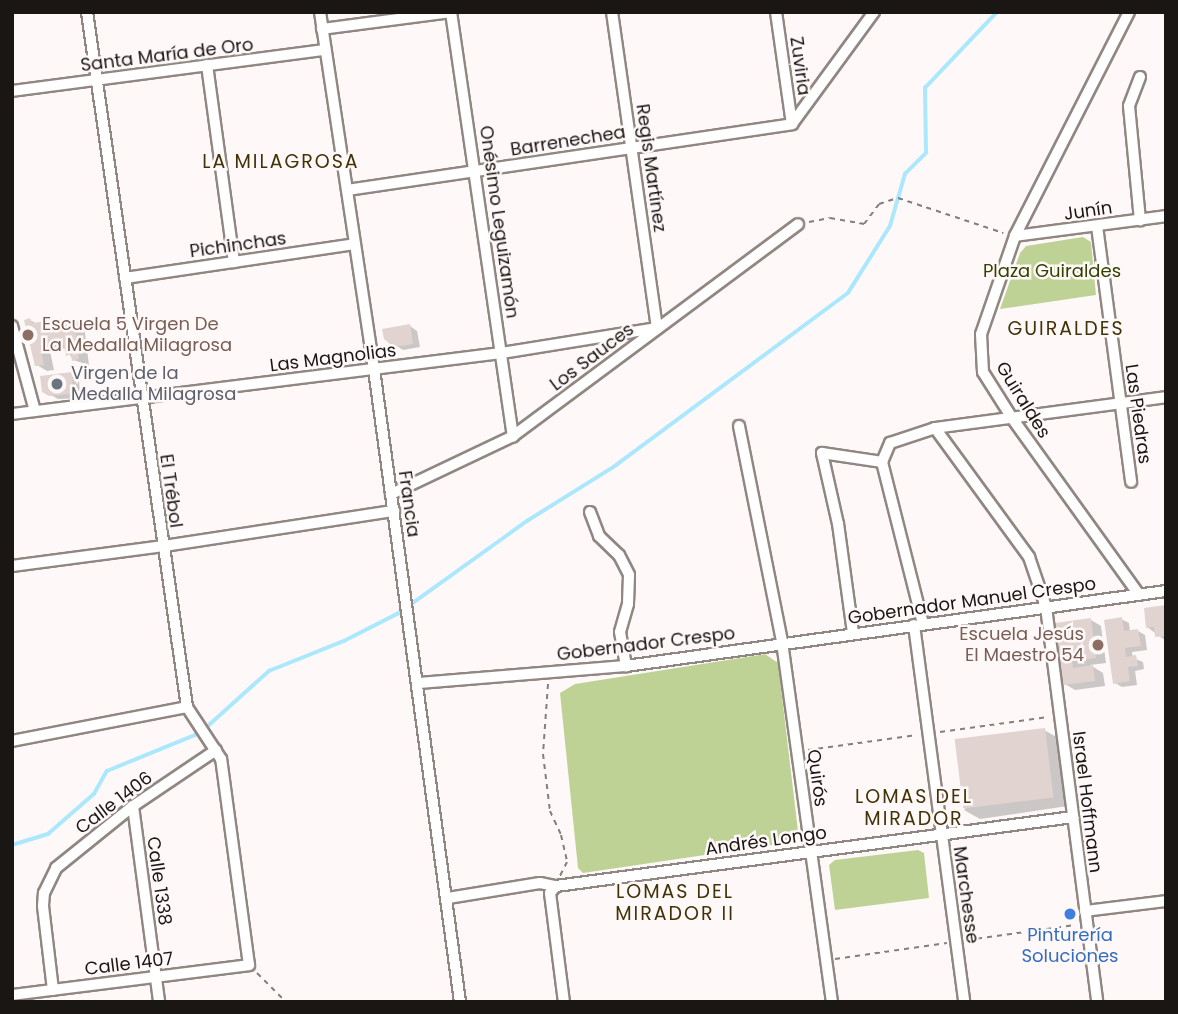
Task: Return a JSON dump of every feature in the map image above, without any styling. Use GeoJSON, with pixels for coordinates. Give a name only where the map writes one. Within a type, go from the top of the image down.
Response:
{"type":"FeatureCollection","features":[{"type":"Feature","properties":{"kind":"street","name":"El Trébol"},"geometry":{"type":"LineString","coordinates":[[87,12],[187,707],[221,759],[249,965]]}},
{"type":"Feature","properties":{"kind":"street","name":"Francia"},"geometry":{"type":"LineString","coordinates":[[320,12],[374,369],[448,898],[460,1002]]}},
{"type":"Feature","properties":{"kind":"street"},"geometry":{"type":"LineString","coordinates":[[322,29],[452,12]]}},
{"type":"Feature","properties":{"kind":"street","name":"Onésimo Leguizamón"},"geometry":{"type":"LineString","coordinates":[[452,12],[513,436]]}},
{"type":"Feature","properties":{"kind":"street","name":"Regis Martínez"},"geometry":{"type":"LineString","coordinates":[[612,12],[657,328]]}},
{"type":"Feature","properties":{"kind":"street","name":"Zuviria"},"geometry":{"type":"LineString","coordinates":[[776,12],[792,124]]}},
{"type":"Feature","properties":{"kind":"street"},"geometry":{"type":"LineString","coordinates":[[792,124],[874,12]]}},
{"type":"Feature","properties":{"kind":"street","name":"Guiraldes"},"geometry":{"type":"LineString","coordinates":[[1129,12],[1015,236],[981,334],[983,372],[1012,418],[1139,595]]}},
{"type":"Feature","properties":{"kind":"street","name":"Santa María de Oro"},"geometry":{"type":"LineString","coordinates":[[12,91],[325,50]]}},
{"type":"Feature","properties":{"kind":"street"},"geometry":{"type":"LineString","coordinates":[[206,65],[234,262]]}},
{"type":"Feature","properties":{"kind":"street"},"geometry":{"type":"LineString","coordinates":[[1140,77],[1129,106],[1140,220]]}},
{"type":"Feature","properties":{"kind":"street","name":"Barrenechea"},"geometry":{"type":"LineString","coordinates":[[347,190],[792,124]]}},
{"type":"Feature","properties":{"kind":"street","name":"Junín"},"geometry":{"type":"LineString","coordinates":[[1015,236],[1166,216]]}},
{"type":"Feature","properties":{"kind":"street","name":"Los Sauces"},"geometry":{"type":"LineString","coordinates":[[391,494],[513,436],[798,224]]}},
{"type":"Feature","properties":{"kind":"street","name":"Las Piedras"},"geometry":{"type":"LineString","coordinates":[[1097,226],[1132,482]]}},
{"type":"Feature","properties":{"kind":"street","name":"Pichinchas"},"geometry":{"type":"LineString","coordinates":[[125,278],[355,244]]}},
{"type":"Feature","properties":{"kind":"street"},"geometry":{"type":"LineString","coordinates":[[12,326],[36,411]]}},
{"type":"Feature","properties":{"kind":"street","name":"Las Magnolias"},"geometry":{"type":"LineString","coordinates":[[12,414],[502,353],[657,328]]}},
{"type":"Feature","properties":{"kind":"street"},"geometry":{"type":"LineString","coordinates":[[853,633],[838,524],[822,453],[882,462],[890,443],[935,428],[1166,397]]}},
{"type":"Feature","properties":{"kind":"street","name":"Quirós"},"geometry":{"type":"LineString","coordinates":[[739,426],[782,642],[832,1002]]}},
{"type":"Feature","properties":{"kind":"street","name":"Israel Hoffmann"},"geometry":{"type":"LineString","coordinates":[[935,428],[1029,557],[1045,607],[1097,1002]]}},
{"type":"Feature","properties":{"kind":"street","name":"Marchesse"},"geometry":{"type":"LineString","coordinates":[[882,462],[919,624],[964,1002]]}},
{"type":"Feature","properties":{"kind":"street"},"geometry":{"type":"LineString","coordinates":[[12,566],[394,511]]}},
{"type":"Feature","properties":{"kind":"street"},"geometry":{"type":"LineString","coordinates":[[590,512],[599,536],[619,555],[629,575],[628,604],[620,632],[626,666]]}},
{"type":"Feature","properties":{"kind":"street","name":"Gobernador Manuel Crespo"},"geometry":{"type":"LineString","coordinates":[[782,642],[1166,592]]}},
{"type":"Feature","properties":{"kind":"street","name":"Gobernador Crespo"},"geometry":{"type":"LineString","coordinates":[[418,683],[626,666],[782,642]]}},
{"type":"Feature","properties":{"kind":"street"},"geometry":{"type":"LineString","coordinates":[[12,741],[187,707]]}},
{"type":"Feature","properties":{"kind":"street","name":"Calle 1406"},"geometry":{"type":"LineString","coordinates":[[53,990],[44,893],[56,868],[134,806],[216,750]]}},
{"type":"Feature","properties":{"kind":"street","name":"Calle 1338"},"geometry":{"type":"LineString","coordinates":[[134,806],[159,1002]]}},
{"type":"Feature","properties":{"kind":"street","name":"Andrés Longo"},"geometry":{"type":"LineString","coordinates":[[448,898],[540,883],[553,889],[811,850],[1073,817]]}},
{"type":"Feature","properties":{"kind":"street"},"geometry":{"type":"LineString","coordinates":[[553,889],[564,1002]]}},
{"type":"Feature","properties":{"kind":"street"},"geometry":{"type":"LineString","coordinates":[[1085,911],[1166,901]]}},
{"type":"Feature","properties":{"kind":"street","name":"Calle 1407"},"geometry":{"type":"LineString","coordinates":[[12,995],[249,965]]}},
{"type":"Feature","properties":{"kind":"path"},"geometry":{"type":"LineString","coordinates":[[798,224],[830,218],[864,224],[879,204],[898,198],[1015,236]]}},
{"type":"Feature","properties":{"kind":"path"},"geometry":{"type":"LineString","coordinates":[[549,672],[543,754],[550,811],[561,835],[567,862],[553,889]]}},
{"type":"Feature","properties":{"kind":"path"},"geometry":{"type":"LineString","coordinates":[[249,965],[286,1002]]}},
{"type":"Feature","properties":{"kind":"green space","name":"Plaza Guiraldes"},"geometry":{"type":"Polygon","coordinates":[[[1083,237],[1091,242],[1096,295],[1000,309],[1020,253],[1026,246],[1083,237]]]}},
{"type":"Feature","properties":{"kind":"green space"},"geometry":{"type":"Polygon","coordinates":[[[765,654],[778,663],[798,831],[786,843],[583,873],[578,868],[560,693],[575,684],[765,654]]]}},
{"type":"Feature","properties":{"kind":"green space"},"geometry":{"type":"Polygon","coordinates":[[[918,850],[924,853],[929,898],[835,910],[829,865],[835,860],[918,850]]]}},
{"type":"Feature","properties":{"kind":"building"},"geometry":{"type":"Polygon","coordinates":[[[30,318],[32,323],[74,318],[79,359],[72,361],[71,354],[66,356],[63,341],[40,346],[44,365],[35,366],[24,320],[30,318]]]}},
{"type":"Feature","properties":{"kind":"building"},"geometry":{"type":"Polygon","coordinates":[[[410,324],[413,344],[394,347],[384,339],[382,329],[410,324]]]}},
{"type":"Feature","properties":{"kind":"building","name":"Virgen de la Medalla Milagrosa"},"geometry":{"type":"Polygon","coordinates":[[[72,372],[73,394],[49,396],[42,392],[40,376],[72,372]]]}},
{"type":"Feature","properties":{"kind":"building"},"geometry":{"type":"Polygon","coordinates":[[[1166,605],[1166,636],[1155,637],[1154,627],[1146,628],[1144,608],[1166,605]]]}},
{"type":"Feature","properties":{"kind":"building"},"geometry":{"type":"Polygon","coordinates":[[[1122,617],[1124,631],[1138,629],[1141,646],[1125,648],[1126,657],[1136,655],[1138,666],[1128,667],[1130,681],[1113,684],[1104,620],[1122,617]]]}},
{"type":"Feature","properties":{"kind":"building"},"geometry":{"type":"Polygon","coordinates":[[[1091,618],[1096,658],[1072,661],[1073,668],[1093,665],[1095,681],[1063,685],[1055,623],[1091,618]]]}},
{"type":"Feature","properties":{"kind":"building"},"geometry":{"type":"Polygon","coordinates":[[[1045,728],[1054,797],[963,809],[955,739],[1045,728]]]}},
{"type":"Feature","properties":{"kind":"waterway"},"geometry":{"type":"LineString","coordinates":[[209,725],[269,671],[344,641],[399,613],[527,521],[615,466],[848,293],[890,226],[905,174],[926,153],[925,88],[997,12]]}},
{"type":"Feature","properties":{"kind":"waterway"},"geometry":{"type":"LineString","coordinates":[[12,845],[48,834],[94,794],[107,771],[195,735]]}},
{"type":"Feature","properties":{"kind":"place","name":"Escuela 5 Virgen De La Medalla Milagrosa"},"geometry":{"type":"Point","coordinates":[28,335]}},
{"type":"Feature","properties":{"kind":"place","name":"Virgen de la Medalla Milagrosa"},"geometry":{"type":"Point","coordinates":[57,384]}},
{"type":"Feature","properties":{"kind":"place","name":"Escuela Jesús El Maestro 54"},"geometry":{"type":"Point","coordinates":[1098,645]}},
{"type":"Feature","properties":{"kind":"place","name":"Pinturería Soluciones"},"geometry":{"type":"Point","coordinates":[1070,914]}},
{"type":"Feature","properties":{"kind":"district","name":"LA MILAGROSA"},"geometry":{"type":"Point","coordinates":[281,162]}},
{"type":"Feature","properties":{"kind":"district","name":"GUIRALDES"},"geometry":{"type":"Point","coordinates":[1066,329]}},
{"type":"Feature","properties":{"kind":"district","name":"LOMAS DEL MIRADOR"},"geometry":{"type":"Point","coordinates":[914,808]}},
{"type":"Feature","properties":{"kind":"district","name":"LOMAS DEL MIRADOR II"},"geometry":{"type":"Point","coordinates":[675,903]}}]}
